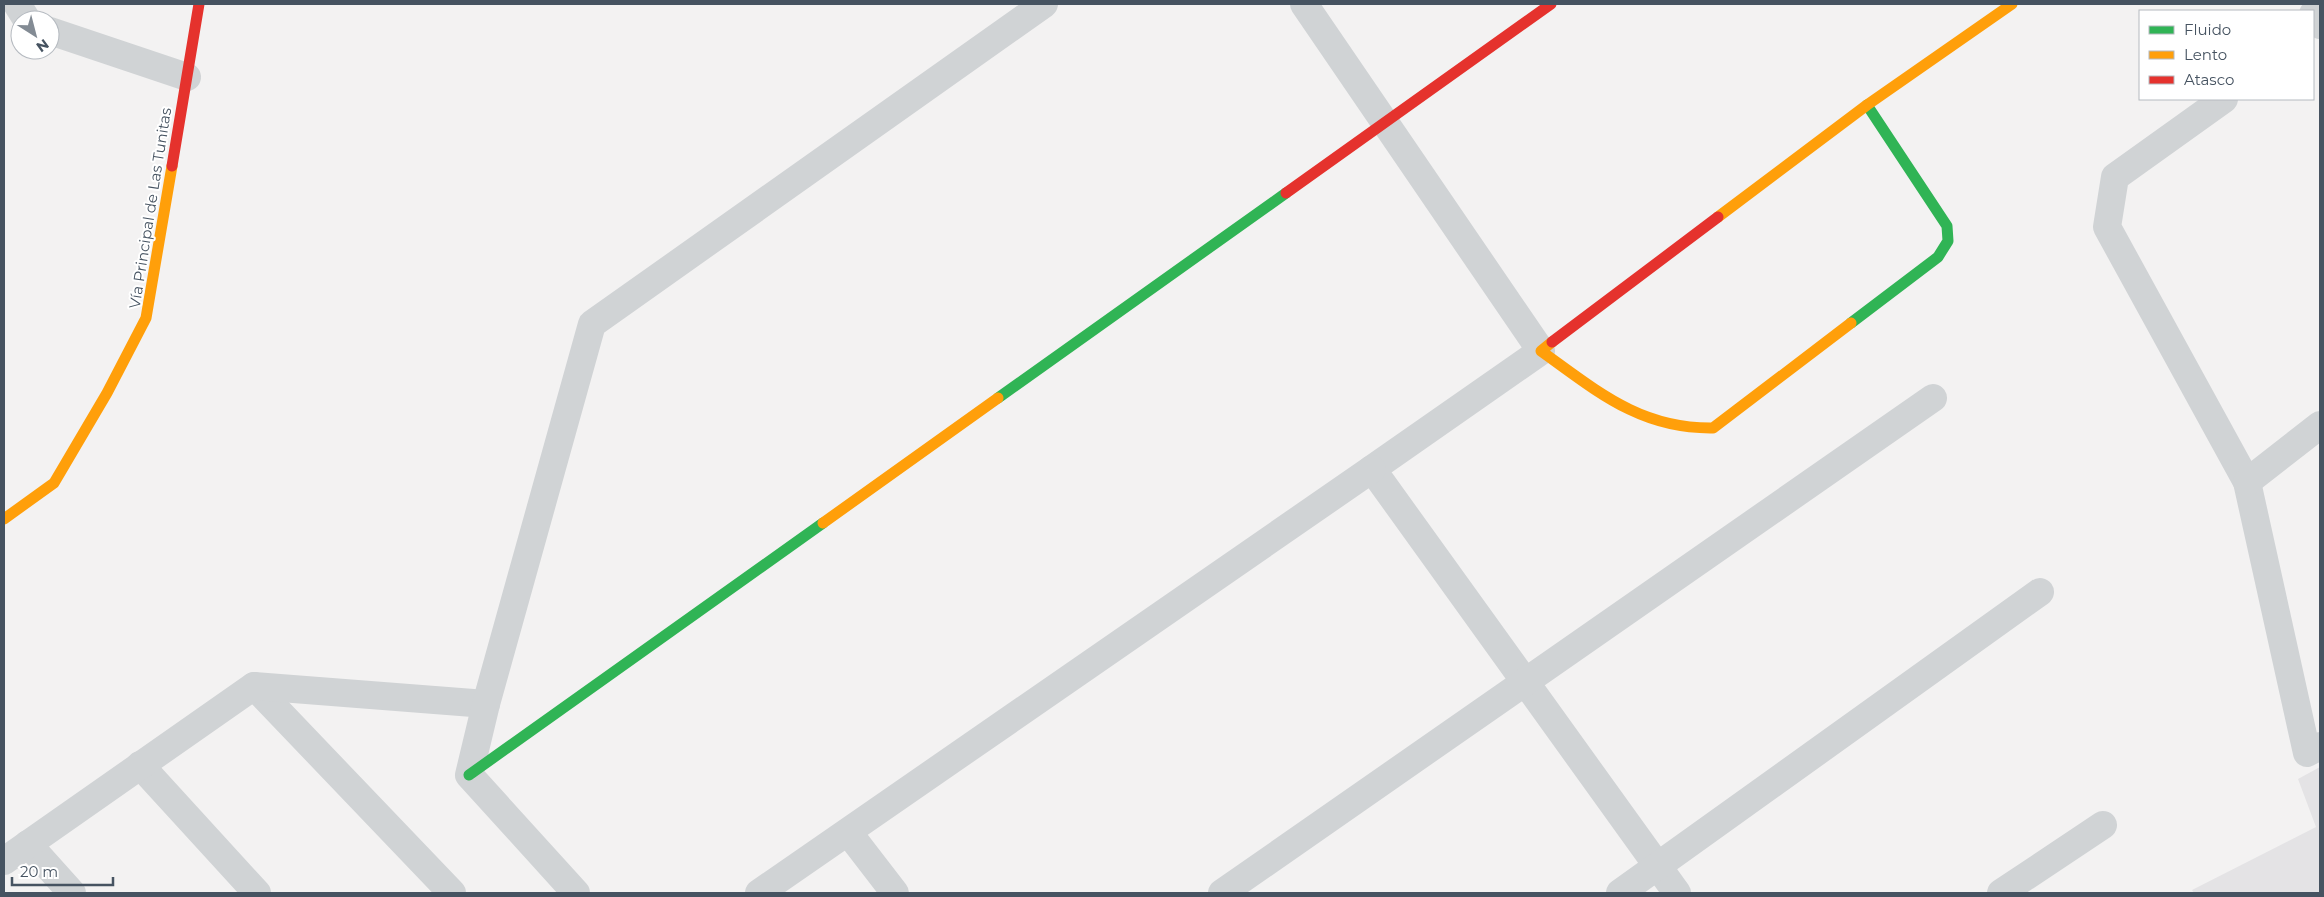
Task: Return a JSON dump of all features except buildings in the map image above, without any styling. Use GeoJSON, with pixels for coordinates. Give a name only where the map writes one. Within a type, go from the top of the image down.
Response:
{"type":"FeatureCollection","features":[{"type":"Feature","properties":{"kind":"street","name":"Vía Principal de Las Tunitas"},"geometry":{"type":"LineString","coordinates":[[4,519],[54,483],[107,393],[146,318],[199,4]]}},
{"type":"Feature","properties":{"kind":"street"},"geometry":{"type":"LineString","coordinates":[[469,775],[486,704],[592,324],[1044,4]]}},
{"type":"Feature","properties":{"kind":"street"},"geometry":{"type":"LineString","coordinates":[[1304,4],[1541,351],[1634,413],[1669,427],[1695,430],[1713,428],[1938,257],[1948,241],[1947,226],[1867,105]]}},
{"type":"Feature","properties":{"kind":"street"},"geometry":{"type":"LineString","coordinates":[[469,775],[1551,4]]}},
{"type":"Feature","properties":{"kind":"street"},"geometry":{"type":"LineString","coordinates":[[759,893],[1541,351],[1867,105],[2012,4]]}},
{"type":"Feature","properties":{"kind":"street"},"geometry":{"type":"LineString","coordinates":[[60,34],[187,77]]}},
{"type":"Feature","properties":{"kind":"street"},"geometry":{"type":"LineString","coordinates":[[2223,100],[2115,177],[2107,227],[2247,482],[2308,753],[2320,746]]}},
{"type":"Feature","properties":{"kind":"street"},"geometry":{"type":"LineString","coordinates":[[1222,893],[1933,398]]}},
{"type":"Feature","properties":{"kind":"street"},"geometry":{"type":"LineString","coordinates":[[2247,482],[2320,425]]}},
{"type":"Feature","properties":{"kind":"street"},"geometry":{"type":"LineString","coordinates":[[1372,469],[1677,893]]}},
{"type":"Feature","properties":{"kind":"street"},"geometry":{"type":"LineString","coordinates":[[1620,893],[2040,592]]}},
{"type":"Feature","properties":{"kind":"street"},"geometry":{"type":"LineString","coordinates":[[4,862],[254,686],[486,704]]}},
{"type":"Feature","properties":{"kind":"street"},"geometry":{"type":"LineString","coordinates":[[254,686],[452,893]]}},
{"type":"Feature","properties":{"kind":"street"},"geometry":{"type":"LineString","coordinates":[[140,765],[257,893]]}},
{"type":"Feature","properties":{"kind":"street"},"geometry":{"type":"LineString","coordinates":[[469,775],[576,893]]}},
{"type":"Feature","properties":{"kind":"street"},"geometry":{"type":"LineString","coordinates":[[2001,893],[2103,825]]}},
{"type":"Feature","properties":{"kind":"street"},"geometry":{"type":"LineString","coordinates":[[848,832],[895,893]]}},
{"type":"Feature","properties":{"kind":"street"},"geometry":{"type":"LineString","coordinates":[[28,844],[72,893]]}},
{"type":"Feature","properties":{"kind":"shaded area"},"geometry":{"type":"Polygon","coordinates":[[[2320,767],[2320,893],[2194,893],[2192,890],[2316,827],[2298,779],[2320,767]]]}},
{"type":"Feature","properties":{"kind":"traffic: fast"},"geometry":{"type":"LineString","coordinates":[[1851,323],[1938,257],[1948,241],[1947,226],[1867,105]]}},
{"type":"Feature","properties":{"kind":"traffic: fast"},"geometry":{"type":"LineString","coordinates":[[998,398],[1286,193]]}},
{"type":"Feature","properties":{"kind":"traffic: fast"},"geometry":{"type":"LineString","coordinates":[[469,775],[823,523]]}},
{"type":"Feature","properties":{"kind":"traffic: slow"},"geometry":{"type":"LineString","coordinates":[[1718,217],[1867,105],[2012,4]]}},
{"type":"Feature","properties":{"kind":"traffic: slow"},"geometry":{"type":"LineString","coordinates":[[4,519],[54,483],[107,393],[146,318],[172,166]]}},
{"type":"Feature","properties":{"kind":"traffic: slow"},"geometry":{"type":"LineString","coordinates":[[1552,342],[1541,351],[1581,380],[1621,405],[1641,415],[1663,422],[1687,427],[1713,428],[1851,323]]}},
{"type":"Feature","properties":{"kind":"traffic: slow"},"geometry":{"type":"LineString","coordinates":[[823,523],[998,398]]}},
{"type":"Feature","properties":{"kind":"traffic: jam"},"geometry":{"type":"LineString","coordinates":[[172,166],[199,4]]}},
{"type":"Feature","properties":{"kind":"traffic: jam"},"geometry":{"type":"LineString","coordinates":[[1286,193],[1551,4]]}},
{"type":"Feature","properties":{"kind":"traffic: jam"},"geometry":{"type":"LineString","coordinates":[[1552,342],[1718,217]]}}]}
